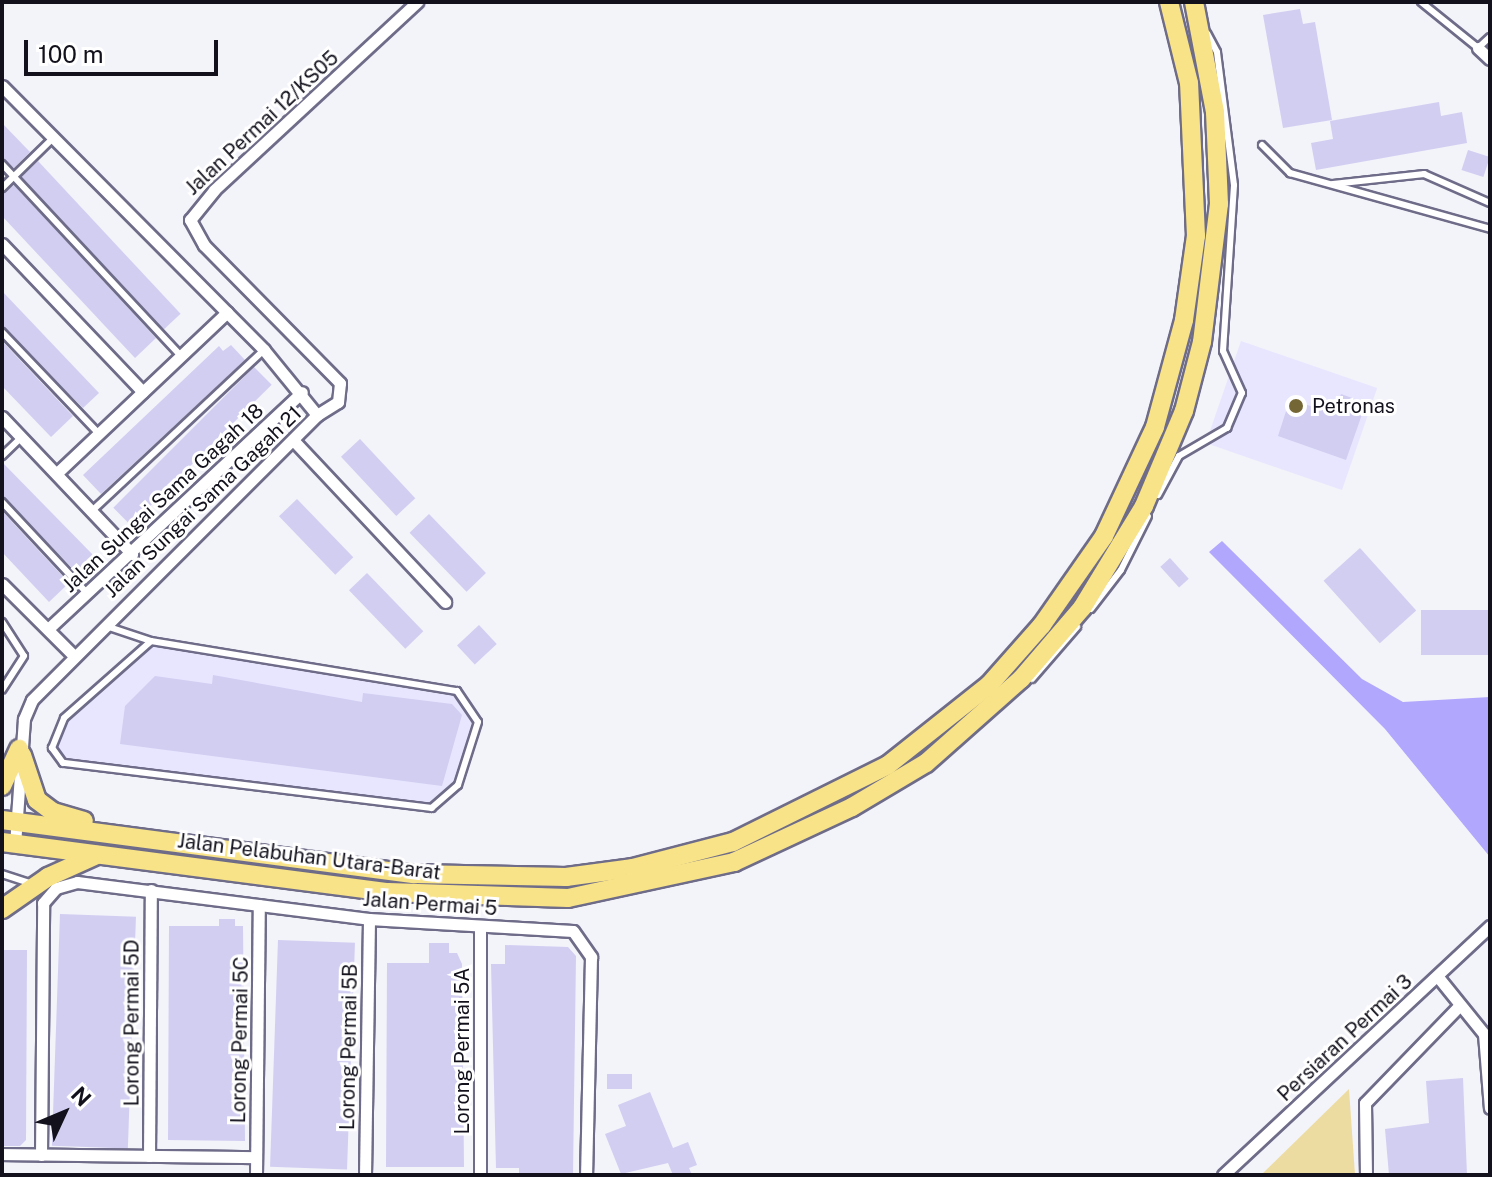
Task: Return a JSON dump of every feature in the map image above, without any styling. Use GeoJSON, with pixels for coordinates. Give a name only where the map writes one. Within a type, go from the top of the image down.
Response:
{"type":"FeatureCollection","features":[{"type":"Feature","properties":{"kind":"main road","name":"Jalan Pelabuhan Utara-Barat"},"geometry":{"type":"LineString","coordinates":[[8,843],[388,892],[568,898],[734,862],[852,807],[945,748],[1021,679],[1082,608],[1144,506],[1184,411],[1202,342],[1219,204],[1215,112],[1196,9]]}},
{"type":"Feature","properties":{"kind":"main road","name":"Jalan Pelabuhan Utara-Barat"},"geometry":{"type":"LineString","coordinates":[[10,821],[163,842],[494,879],[633,868],[733,842],[823,802],[888,765],[959,711],[1019,652],[1076,580],[1131,485],[1155,427],[1181,333],[1196,236],[1195,134],[1172,11]]}},
{"type":"Feature","properties":{"kind":"main road"},"geometry":{"type":"LineString","coordinates":[[22,749],[31,791],[53,812],[163,842]]}},
{"type":"Feature","properties":{"kind":"main road"},"geometry":{"type":"LineString","coordinates":[[2,786],[22,749]]}},
{"type":"Feature","properties":{"kind":"main road"},"geometry":{"type":"LineString","coordinates":[[2,909],[35,885],[103,853]]}},
{"type":"Feature","properties":{"kind":"street","name":"Jalan Permai 12/KS05"},"geometry":{"type":"LineString","coordinates":[[317,415],[338,402],[340,383],[204,245],[190,220],[214,190],[417,2]]}},
{"type":"Feature","properties":{"kind":"street"},"geometry":{"type":"LineString","coordinates":[[1478,48],[1490,59]]}},
{"type":"Feature","properties":{"kind":"street","name":"Jalan Sungai Sama Gagah 21"},"geometry":{"type":"LineString","coordinates":[[2,86],[264,350],[302,392],[317,415],[294,441],[103,625],[32,700],[8,843]]}},
{"type":"Feature","properties":{"kind":"street"},"geometry":{"type":"LineString","coordinates":[[2,244],[143,392]]}},
{"type":"Feature","properties":{"kind":"street"},"geometry":{"type":"LineString","coordinates":[[57,473],[227,312]]}},
{"type":"Feature","properties":{"kind":"street","name":"Jalan Sungai Sama Gagah 18"},"geometry":{"type":"LineString","coordinates":[[48,629],[89,595],[302,392]]}},
{"type":"Feature","properties":{"kind":"street"},"geometry":{"type":"LineString","coordinates":[[2,417],[132,554]]}},
{"type":"Feature","properties":{"kind":"street"},"geometry":{"type":"LineString","coordinates":[[294,441],[445,602]]}},
{"type":"Feature","properties":{"kind":"street"},"geometry":{"type":"LineString","coordinates":[[2,584],[73,655]]}},
{"type":"Feature","properties":{"kind":"street","name":"Jalan Permai 5"},"geometry":{"type":"LineString","coordinates":[[41,1155],[43,903],[56,888],[77,882],[369,919],[573,931],[588,948],[586,1175]]}},
{"type":"Feature","properties":{"kind":"street","name":"Lorong Permai 5D"},"geometry":{"type":"LineString","coordinates":[[149,1156],[151,890]]}},
{"type":"Feature","properties":{"kind":"street","name":"Lorong Permai 5C"},"geometry":{"type":"LineString","coordinates":[[256,1175],[259,905]]}},
{"type":"Feature","properties":{"kind":"street","name":"Lorong Permai 5B"},"geometry":{"type":"LineString","coordinates":[[365,1175],[369,919]]}},
{"type":"Feature","properties":{"kind":"street","name":"Lorong Permai 5A"},"geometry":{"type":"LineString","coordinates":[[480,926],[480,1175]]}},
{"type":"Feature","properties":{"kind":"street","name":"Persiaran Permai 3"},"geometry":{"type":"LineString","coordinates":[[1223,1175],[1490,926]]}},
{"type":"Feature","properties":{"kind":"street"},"geometry":{"type":"LineString","coordinates":[[1438,977],[1487,1034],[1490,1108]]}},
{"type":"Feature","properties":{"kind":"street"},"geometry":{"type":"LineString","coordinates":[[1366,1175],[1365,1103],[1460,1005]]}},
{"type":"Feature","properties":{"kind":"street"},"geometry":{"type":"LineString","coordinates":[[2,1154],[256,1157]]}},
{"type":"Feature","properties":{"kind":"lane"},"geometry":{"type":"LineString","coordinates":[[1421,2],[1478,48],[1490,37]]}},
{"type":"Feature","properties":{"kind":"lane"},"geometry":{"type":"LineString","coordinates":[[945,748],[992,715],[1056,654],[1121,570],[1179,456],[1235,417],[1241,381],[1223,351],[1222,337],[1234,185],[1230,134],[1217,52],[1196,9]]}},
{"type":"Feature","properties":{"kind":"lane"},"geometry":{"type":"LineString","coordinates":[[2,188],[53,138]]}},
{"type":"Feature","properties":{"kind":"lane"},"geometry":{"type":"LineString","coordinates":[[1262,145],[1277,166],[1490,229]]}},
{"type":"Feature","properties":{"kind":"lane"},"geometry":{"type":"LineString","coordinates":[[2,164],[181,356]]}},
{"type":"Feature","properties":{"kind":"lane"},"geometry":{"type":"LineString","coordinates":[[1331,184],[1424,174],[1490,203]]}},
{"type":"Feature","properties":{"kind":"lane"},"geometry":{"type":"LineString","coordinates":[[2,332],[99,434]]}},
{"type":"Feature","properties":{"kind":"lane"},"geometry":{"type":"LineString","coordinates":[[93,510],[264,350]]}},
{"type":"Feature","properties":{"kind":"lane"},"geometry":{"type":"LineString","coordinates":[[2,456],[22,437]]}},
{"type":"Feature","properties":{"kind":"lane"},"geometry":{"type":"LineString","coordinates":[[2,502],[89,595]]}},
{"type":"Feature","properties":{"kind":"lane"},"geometry":{"type":"LineString","coordinates":[[2,622],[24,656],[2,690]]}},
{"type":"Feature","properties":{"kind":"lane"},"geometry":{"type":"LineString","coordinates":[[103,625],[151,641],[457,691],[478,722],[458,785],[432,808],[63,763],[52,748],[64,718],[151,641]]}},
{"type":"Feature","properties":{"kind":"lane"},"geometry":{"type":"LineString","coordinates":[[2,874],[35,885]]}},
{"type":"Feature","properties":{"kind":"shaded area"},"geometry":{"type":"Polygon","coordinates":[[[1241,341],[1377,388],[1342,490],[1206,443],[1241,341]]]}},
{"type":"Feature","properties":{"kind":"shaded area"},"geometry":{"type":"Polygon","coordinates":[[[1222,541],[1362,679],[1403,702],[1490,697],[1490,857],[1385,729],[1209,552],[1222,541]]]}},
{"type":"Feature","properties":{"kind":"shaded area"},"geometry":{"type":"Polygon","coordinates":[[[152,645],[455,693],[475,723],[455,784],[431,804],[65,761],[56,747],[66,721],[152,645]]]}},
{"type":"Feature","properties":{"kind":"shaded area"},"geometry":{"type":"Polygon","coordinates":[[[1349,1089],[1355,1175],[1261,1175],[1349,1089]]]}},
{"type":"Feature","properties":{"kind":"building"},"geometry":{"type":"Polygon","coordinates":[[[1300,9],[1303,24],[1315,22],[1332,120],[1283,128],[1263,15],[1300,9]]]}},
{"type":"Feature","properties":{"kind":"building"},"geometry":{"type":"Polygon","coordinates":[[[1439,102],[1441,116],[1462,112],[1467,143],[1316,170],[1311,143],[1333,139],[1330,121],[1439,102]]]}},
{"type":"Feature","properties":{"kind":"building"},"geometry":{"type":"Polygon","coordinates":[[[2,123],[30,152],[14,168],[2,158],[2,123]]]}},
{"type":"Feature","properties":{"kind":"building"},"geometry":{"type":"Polygon","coordinates":[[[1468,150],[1490,157],[1483,177],[1462,170],[1468,150]]]}},
{"type":"Feature","properties":{"kind":"building"},"geometry":{"type":"Polygon","coordinates":[[[38,161],[181,314],[164,330],[21,177],[38,161]]]}},
{"type":"Feature","properties":{"kind":"building"},"geometry":{"type":"Polygon","coordinates":[[[14,185],[156,338],[135,358],[2,216],[2,194],[14,185]]]}},
{"type":"Feature","properties":{"kind":"building"},"geometry":{"type":"Polygon","coordinates":[[[2,291],[99,393],[83,408],[2,326],[2,291]]]}},
{"type":"Feature","properties":{"kind":"building"},"geometry":{"type":"Polygon","coordinates":[[[2,341],[73,416],[51,437],[2,386],[2,341]]]}},
{"type":"Feature","properties":{"kind":"building"},"geometry":{"type":"Polygon","coordinates":[[[231,345],[245,360],[101,494],[83,475],[219,346],[223,351],[231,345]]]}},
{"type":"Feature","properties":{"kind":"building"},"geometry":{"type":"Polygon","coordinates":[[[254,367],[272,385],[131,525],[113,508],[254,367]]]}},
{"type":"Feature","properties":{"kind":"building"},"geometry":{"type":"Polygon","coordinates":[[[1341,394],[1366,403],[1346,460],[1278,436],[1290,399],[1334,414],[1341,394]]]}},
{"type":"Feature","properties":{"kind":"building"},"geometry":{"type":"Polygon","coordinates":[[[360,439],[415,498],[396,516],[341,457],[360,439]]]}},
{"type":"Feature","properties":{"kind":"building"},"geometry":{"type":"Polygon","coordinates":[[[2,462],[96,558],[79,575],[2,496],[2,462]]]}},
{"type":"Feature","properties":{"kind":"building"},"geometry":{"type":"Polygon","coordinates":[[[297,499],[353,557],[335,575],[279,516],[297,499]]]}},
{"type":"Feature","properties":{"kind":"building"},"geometry":{"type":"Polygon","coordinates":[[[2,511],[69,583],[49,602],[2,552],[2,511]]]}},
{"type":"Feature","properties":{"kind":"building"},"geometry":{"type":"Polygon","coordinates":[[[429,514],[486,573],[467,592],[410,533],[429,514]]]}},
{"type":"Feature","properties":{"kind":"building"},"geometry":{"type":"Polygon","coordinates":[[[1360,548],[1416,610],[1380,643],[1324,581],[1360,548]]]}},
{"type":"Feature","properties":{"kind":"building"},"geometry":{"type":"Polygon","coordinates":[[[1170,558],[1189,579],[1179,588],[1160,567],[1170,558]]]}},
{"type":"Feature","properties":{"kind":"building"},"geometry":{"type":"Polygon","coordinates":[[[367,573],[423,631],[405,649],[349,590],[367,573]]]}},
{"type":"Feature","properties":{"kind":"building"},"geometry":{"type":"Polygon","coordinates":[[[1421,610],[1490,610],[1490,655],[1421,655],[1421,610]]]}},
{"type":"Feature","properties":{"kind":"building"},"geometry":{"type":"Polygon","coordinates":[[[479,625],[497,644],[475,664],[457,645],[479,625]]]}},
{"type":"Feature","properties":{"kind":"building"},"geometry":{"type":"Polygon","coordinates":[[[213,675],[362,702],[363,693],[452,704],[462,715],[442,786],[120,744],[125,706],[155,676],[212,684],[213,675]]]}},
{"type":"Feature","properties":{"kind":"building"},"geometry":{"type":"Polygon","coordinates":[[[60,914],[136,917],[128,1149],[52,1146],[60,914]]]}},
{"type":"Feature","properties":{"kind":"building"},"geometry":{"type":"Polygon","coordinates":[[[219,919],[235,919],[235,926],[243,926],[245,1141],[168,1140],[169,926],[219,926],[219,919]]]}},
{"type":"Feature","properties":{"kind":"building"},"geometry":{"type":"Polygon","coordinates":[[[278,940],[355,943],[347,1170],[270,1167],[278,940]]]}},
{"type":"Feature","properties":{"kind":"building"},"geometry":{"type":"Polygon","coordinates":[[[429,943],[449,943],[449,953],[457,953],[462,964],[464,1167],[386,1167],[387,963],[429,963],[429,943]]]}},
{"type":"Feature","properties":{"kind":"building"},"geometry":{"type":"Polygon","coordinates":[[[505,945],[568,947],[576,956],[573,1175],[519,1175],[519,1168],[496,1168],[491,964],[505,964],[505,945]]]}},
{"type":"Feature","properties":{"kind":"building"},"geometry":{"type":"Polygon","coordinates":[[[2,950],[27,950],[26,1140],[20,1146],[2,1146],[2,950]]]}},
{"type":"Feature","properties":{"kind":"building"},"geometry":{"type":"Polygon","coordinates":[[[607,1074],[632,1074],[632,1089],[607,1089],[607,1074]]]}},
{"type":"Feature","properties":{"kind":"building"},"geometry":{"type":"Polygon","coordinates":[[[1463,1078],[1467,1175],[1389,1175],[1385,1129],[1429,1123],[1426,1081],[1463,1078]]]}},
{"type":"Feature","properties":{"kind":"building"},"geometry":{"type":"Polygon","coordinates":[[[650,1092],[673,1148],[688,1142],[697,1165],[689,1168],[692,1175],[673,1175],[668,1163],[621,1174],[605,1134],[626,1126],[618,1105],[650,1092]]]}},
{"type":"Feature","properties":{"kind":"place","name":"Petronas"},"geometry":{"type":"Point","coordinates":[1296,406]}}]}
